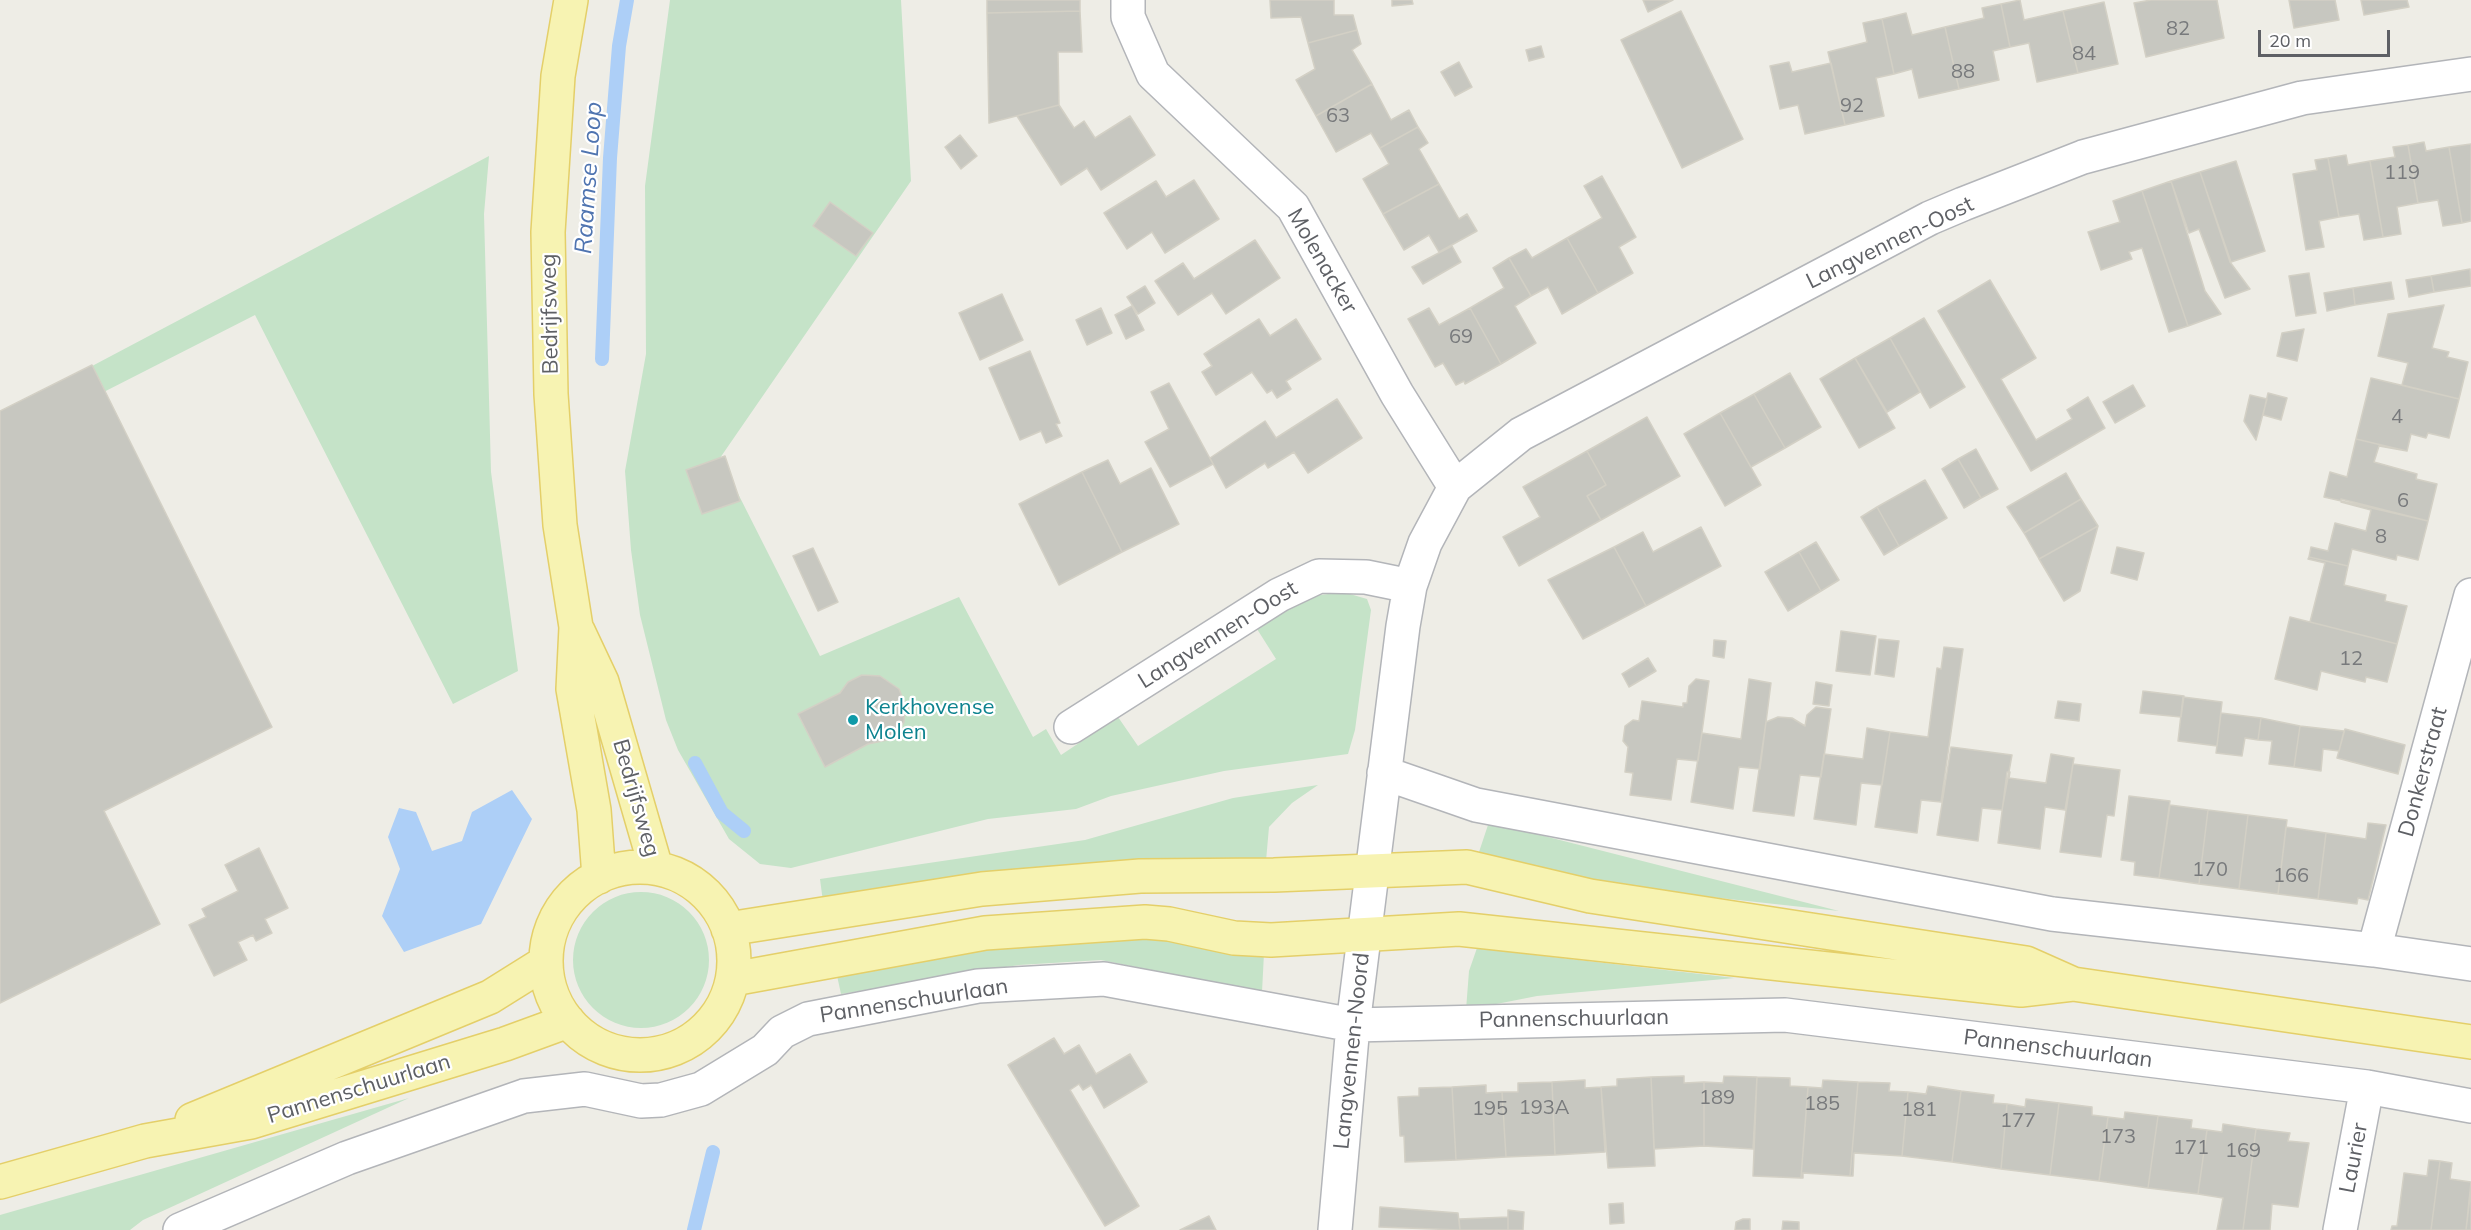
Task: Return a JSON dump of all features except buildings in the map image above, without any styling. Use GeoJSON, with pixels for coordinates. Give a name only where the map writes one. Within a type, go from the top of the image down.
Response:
{"type":"FeatureCollection","features":[{"type":"Feature","properties":{"kind":"main road","name":"Bedrijfsweg"},"geometry":{"type":"LineString","coordinates":[[571,0],[558,76],[548,232],[551,394],[559,513],[576,627],[573,689],[594,810],[599,877]]}},
{"type":"Feature","properties":{"kind":"main road","name":"Bedrijfsweg"},"geometry":{"type":"LineString","coordinates":[[576,627],[602,682],[656,868]]}},
{"type":"Feature","properties":{"kind":"main road"},"geometry":{"type":"LineString","coordinates":[[728,929],[982,889],[1140,876],[1372,872],[1467,867],[1590,896],[2026,963],[2073,984]]}},
{"type":"Feature","properties":{"kind":"main road"},"geometry":{"type":"LineString","coordinates":[[656,868],[680,875],[700,889],[717,907],[728,929],[734,953],[733,978],[726,999],[716,1017],[701,1033],[684,1045],[643,1056],[601,1047],[583,1036],[568,1021],[556,1003],[549,983],[546,962],[550,936],[560,912],[577,891],[599,877],[617,870],[656,868]]}},
{"type":"Feature","properties":{"kind":"main road"},"geometry":{"type":"LineString","coordinates":[[733,978],[985,933],[1145,922],[1169,924],[1234,938],[1271,940],[1459,928],[2021,990],[2073,984],[2471,1042]]}},
{"type":"Feature","properties":{"kind":"main road","name":"Pannenschuurlaan"},"geometry":{"type":"LineString","coordinates":[[145,1141],[245,1096],[490,997],[546,962]]}},
{"type":"Feature","properties":{"kind":"main road","name":"Pannenschuurlaan"},"geometry":{"type":"LineString","coordinates":[[0,1182],[145,1141],[251,1122],[505,1044],[568,1021]]}},
{"type":"Feature","properties":{"kind":"street","name":"Molenacker"},"geometry":{"type":"LineString","coordinates":[[1128,0],[1128,17],[1153,74],[1293,207],[1397,394],[1455,486]]}},
{"type":"Feature","properties":{"kind":"street","name":"Langvennen-Oost"},"geometry":{"type":"LineString","coordinates":[[1372,872],[1410,586],[1425,543],[1455,486],[1521,434],[1930,218],[2083,156],[2302,98],[2471,74]]}},
{"type":"Feature","properties":{"kind":"street","name":"Langvennen-Oost"},"geometry":{"type":"LineString","coordinates":[[1071,727],[1279,595],[1319,576],[1366,577],[1410,586]]}},
{"type":"Feature","properties":{"kind":"street","name":"Donkerstraat"},"geometry":{"type":"LineString","coordinates":[[2374,950],[2471,595]]}},
{"type":"Feature","properties":{"kind":"street"},"geometry":{"type":"LineString","coordinates":[[1384,773],[1476,805],[2052,914],[2374,950],[2471,964]]}},
{"type":"Feature","properties":{"kind":"street","name":"Langvennen-Noord"},"geometry":{"type":"LineString","coordinates":[[1335,1230],[1353,1025],[1372,872]]}},
{"type":"Feature","properties":{"kind":"street","name":"Pannenschuurlaan"},"geometry":{"type":"LineString","coordinates":[[180,1230],[347,1158],[524,1096],[585,1089],[641,1101],[661,1100],[701,1089],[765,1050],[782,1032],[808,1019],[978,986],[1104,979],[1353,1025],[1785,1015],[2367,1087],[2471,1106]]}},
{"type":"Feature","properties":{"kind":"street","name":"Laurier"},"geometry":{"type":"LineString","coordinates":[[2340,1230],[2367,1087]]}},
{"type":"Feature","properties":{"kind":"green space"},"geometry":{"type":"Polygon","coordinates":[[[670,0],[901,0],[911,181],[720,458],[820,656],[959,597],[1033,737],[1046,729],[1061,755],[1118,717],[1138,746],[1276,659],[1257,629],[1306,597],[1343,592],[1367,599],[1371,610],[1355,730],[1348,754],[1224,771],[1111,796],[1076,809],[988,819],[791,868],[760,864],[729,839],[678,750],[666,720],[640,615],[631,550],[625,471],[646,354],[645,186],[670,0]]]}},
{"type":"Feature","properties":{"kind":"green space"},"geometry":{"type":"Polygon","coordinates":[[[489,156],[484,214],[491,472],[518,671],[453,704],[255,315],[90,399],[77,374],[489,156]]]}},
{"type":"Feature","properties":{"kind":"green space"},"geometry":{"type":"Polygon","coordinates":[[[1318,785],[1292,803],[1269,827],[1266,861],[823,902],[820,879],[1085,840],[1233,798],[1318,785]]]}},
{"type":"Feature","properties":{"kind":"green space"},"geometry":{"type":"Polygon","coordinates":[[[1489,822],[1839,911],[1591,884],[1478,855],[1489,822]]]}},
{"type":"Feature","properties":{"kind":"green space"},"geometry":{"type":"Polygon","coordinates":[[[641,892],[667,897],[679,903],[689,912],[698,922],[704,934],[709,960],[704,986],[698,998],[689,1008],[679,1017],[667,1023],[641,1028],[615,1023],[603,1017],[593,1008],[584,998],[578,986],[573,960],[578,934],[584,922],[593,912],[603,903],[615,897],[641,892]]]}},
{"type":"Feature","properties":{"kind":"green space"},"geometry":{"type":"Polygon","coordinates":[[[1148,935],[1264,953],[1262,992],[1101,960],[1019,965],[841,994],[836,971],[1017,943],[1148,935]]]}},
{"type":"Feature","properties":{"kind":"green space"},"geometry":{"type":"Polygon","coordinates":[[[1477,948],[1735,978],[1537,996],[1466,1010],[1469,971],[1477,948]]]}},
{"type":"Feature","properties":{"kind":"green space"},"geometry":{"type":"Polygon","coordinates":[[[409,1098],[143,1220],[130,1230],[0,1230],[0,1215],[409,1098]]]}},
{"type":"Feature","properties":{"kind":"water"},"geometry":{"type":"Polygon","coordinates":[[[512,790],[532,819],[481,924],[404,952],[382,916],[400,869],[388,837],[399,808],[416,812],[432,851],[462,841],[472,812],[512,790]]]}},
{"type":"Feature","properties":{"kind":"waterway","name":"Raamse Loop"},"geometry":{"type":"LineString","coordinates":[[602,359],[610,158],[619,46],[627,0]]}},
{"type":"Feature","properties":{"kind":"waterway","name":"Raamse Loop"},"geometry":{"type":"LineString","coordinates":[[695,763],[722,813],[744,831]]}},
{"type":"Feature","properties":{"kind":"waterway","name":"Raamse Loop"},"geometry":{"type":"LineString","coordinates":[[694,1230],[713,1152]]}},
{"type":"Feature","properties":{"kind":"place","name":"Kerkhovense Molen"},"geometry":{"type":"Point","coordinates":[853,720]}}]}
